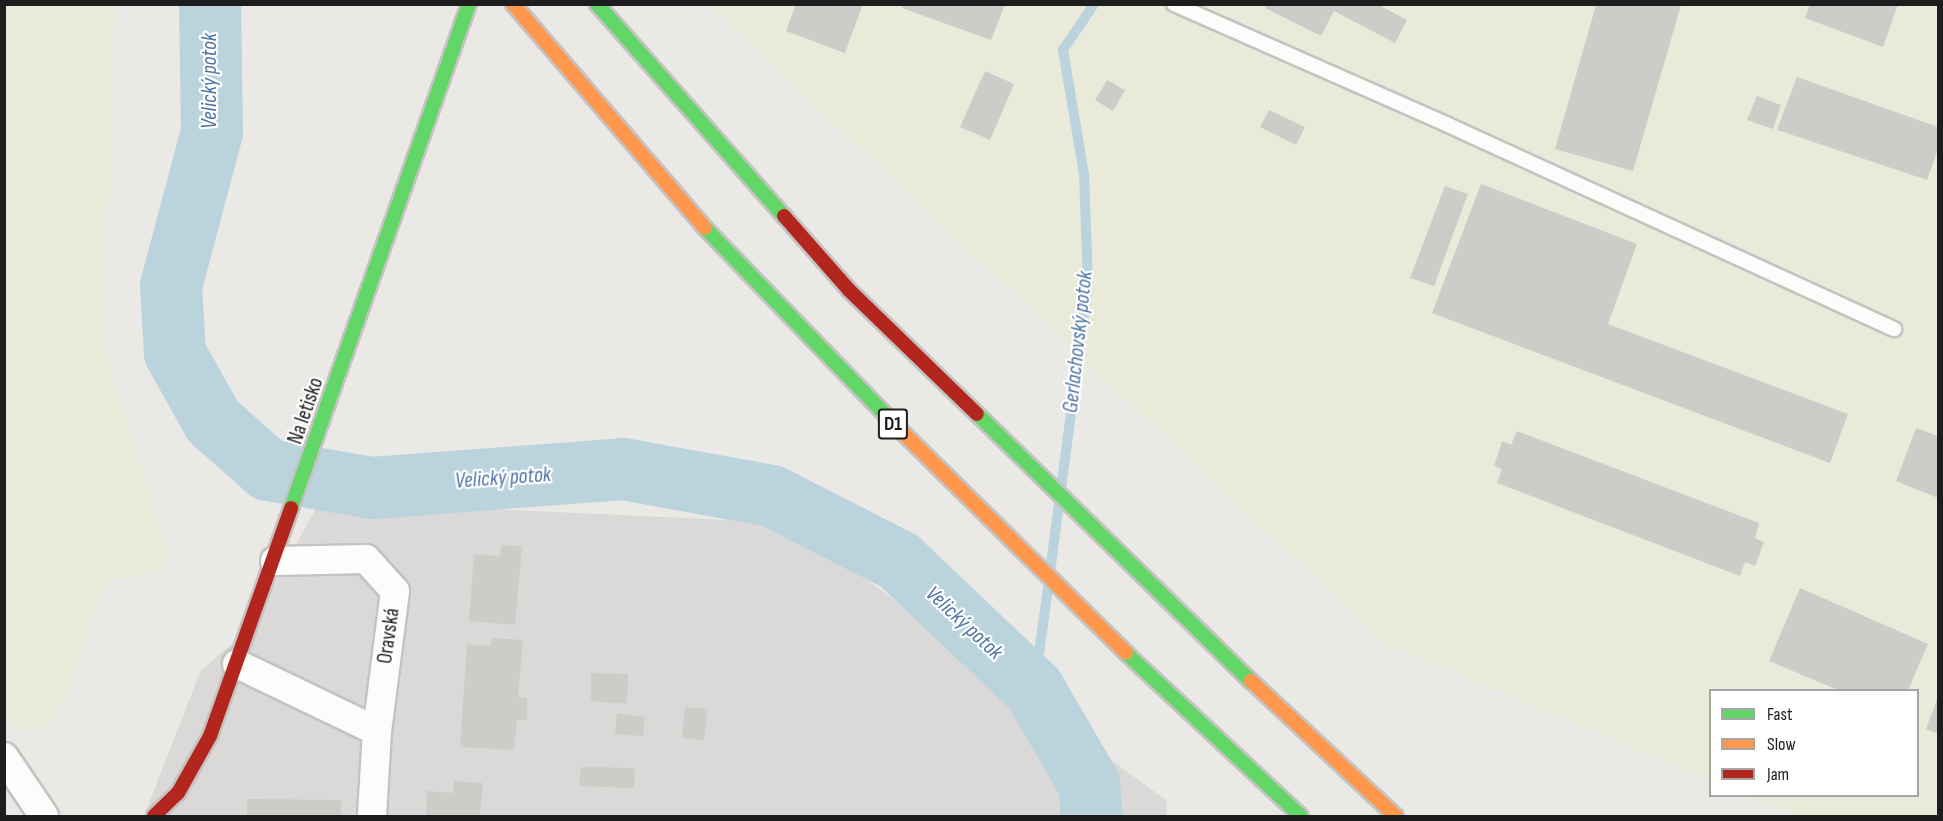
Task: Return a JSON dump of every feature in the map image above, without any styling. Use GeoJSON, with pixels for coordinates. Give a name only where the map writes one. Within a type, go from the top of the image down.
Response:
{"type":"FeatureCollection","features":[{"type":"Feature","properties":{"kind":"main road","name":"Na letisko"},"geometry":{"type":"LineString","coordinates":[[154,816],[178,793],[210,736],[290,519],[469,4]]}},
{"type":"Feature","properties":{"kind":"main road","name":"D1"},"geometry":{"type":"LineString","coordinates":[[513,4],[675,195],[802,332],[1068,598],[1301,816]]}},
{"type":"Feature","properties":{"kind":"main road"},"geometry":{"type":"LineString","coordinates":[[597,4],[849,290],[1342,767],[1396,816]]}},
{"type":"Feature","properties":{"kind":"street","name":"Oravská"},"geometry":{"type":"LineString","coordinates":[[275,561],[366,559],[395,591],[377,731],[372,816]]}},
{"type":"Feature","properties":{"kind":"street"},"geometry":{"type":"LineString","coordinates":[[237,664],[377,731]]}},
{"type":"Feature","properties":{"kind":"street"},"geometry":{"type":"LineString","coordinates":[[4,757],[44,816]]}},
{"type":"Feature","properties":{"kind":"lane"},"geometry":{"type":"LineString","coordinates":[[1174,4],[1446,124],[1894,329]]}},
{"type":"Feature","properties":{"kind":"shaded area"},"geometry":{"type":"Polygon","coordinates":[[[320,501],[790,523],[1167,801],[1166,816],[144,816],[201,670],[249,630],[320,501]]]}},
{"type":"Feature","properties":{"kind":"green space"},"geometry":{"type":"Polygon","coordinates":[[[5,4],[115,5],[104,330],[110,369],[168,553],[160,572],[112,579],[100,592],[71,685],[52,720],[39,729],[20,730],[4,722],[5,4]]]}},
{"type":"Feature","properties":{"kind":"green space"},"geometry":{"type":"Polygon","coordinates":[[[708,5],[1938,5],[1938,816],[1797,816],[1750,797],[1919,797],[1919,689],[1709,689],[1709,780],[1385,644],[708,5]]]}},
{"type":"Feature","properties":{"kind":"building"},"geometry":{"type":"Polygon","coordinates":[[[796,4],[863,4],[845,53],[786,31],[796,4]]]}},
{"type":"Feature","properties":{"kind":"building"},"geometry":{"type":"Polygon","coordinates":[[[904,4],[1005,4],[991,40],[902,8],[904,4]]]}},
{"type":"Feature","properties":{"kind":"building"},"geometry":{"type":"Polygon","coordinates":[[[1267,4],[1377,4],[1407,20],[1395,43],[1334,11],[1321,36],[1265,8],[1267,4]]]}},
{"type":"Feature","properties":{"kind":"building"},"geometry":{"type":"Polygon","coordinates":[[[1810,4],[1898,4],[1883,47],[1805,18],[1810,4]]]}},
{"type":"Feature","properties":{"kind":"building"},"geometry":{"type":"Polygon","coordinates":[[[1596,5],[1681,5],[1633,171],[1555,149],[1596,5]]]}},
{"type":"Feature","properties":{"kind":"building"},"geometry":{"type":"Polygon","coordinates":[[[985,71],[1014,84],[990,140],[960,127],[985,71]]]}},
{"type":"Feature","properties":{"kind":"building"},"geometry":{"type":"Polygon","coordinates":[[[1797,77],[1938,127],[1938,149],[1927,180],[1777,130],[1797,77]]]}},
{"type":"Feature","properties":{"kind":"building"},"geometry":{"type":"Polygon","coordinates":[[[1107,80],[1125,90],[1113,111],[1095,100],[1107,80]]]}},
{"type":"Feature","properties":{"kind":"building"},"geometry":{"type":"Polygon","coordinates":[[[1757,96],[1781,105],[1773,129],[1747,120],[1757,96]]]}},
{"type":"Feature","properties":{"kind":"building"},"geometry":{"type":"Polygon","coordinates":[[[1269,110],[1305,127],[1296,145],[1260,127],[1269,110]]]}},
{"type":"Feature","properties":{"kind":"building"},"geometry":{"type":"Polygon","coordinates":[[[1481,184],[1637,244],[1608,324],[1848,414],[1830,463],[1432,313],[1481,184]]]}},
{"type":"Feature","properties":{"kind":"building"},"geometry":{"type":"Polygon","coordinates":[[[1445,186],[1468,194],[1434,286],[1410,278],[1445,186]]]}},
{"type":"Feature","properties":{"kind":"building"},"geometry":{"type":"Polygon","coordinates":[[[1916,428],[1938,436],[1938,498],[1896,481],[1916,428]]]}},
{"type":"Feature","properties":{"kind":"building"},"geometry":{"type":"Polygon","coordinates":[[[1517,431],[1759,523],[1755,538],[1764,542],[1755,566],[1745,562],[1740,576],[1497,483],[1502,469],[1494,466],[1502,441],[1511,445],[1517,431]]]}},
{"type":"Feature","properties":{"kind":"building"},"geometry":{"type":"Polygon","coordinates":[[[501,545],[522,546],[515,625],[469,621],[474,554],[500,556],[501,545]]]}},
{"type":"Feature","properties":{"kind":"building"},"geometry":{"type":"Polygon","coordinates":[[[1800,588],[1928,644],[1908,689],[1836,689],[1769,661],[1800,588]]]}},
{"type":"Feature","properties":{"kind":"building"},"geometry":{"type":"Polygon","coordinates":[[[492,638],[523,640],[518,697],[527,698],[527,720],[517,720],[514,750],[460,747],[467,644],[491,646],[492,638]]]}},
{"type":"Feature","properties":{"kind":"building"},"geometry":{"type":"Polygon","coordinates":[[[591,673],[628,674],[627,704],[591,701],[591,673]]]}},
{"type":"Feature","properties":{"kind":"building"},"geometry":{"type":"Polygon","coordinates":[[[1938,697],[1938,734],[1926,729],[1938,697]]]}},
{"type":"Feature","properties":{"kind":"building"},"geometry":{"type":"Polygon","coordinates":[[[685,707],[708,709],[704,740],[682,738],[685,707]]]}},
{"type":"Feature","properties":{"kind":"building"},"geometry":{"type":"Polygon","coordinates":[[[617,713],[645,717],[643,736],[615,734],[617,713]]]}},
{"type":"Feature","properties":{"kind":"building"},"geometry":{"type":"Polygon","coordinates":[[[581,767],[635,768],[634,788],[579,786],[581,767]]]}},
{"type":"Feature","properties":{"kind":"building"},"geometry":{"type":"Polygon","coordinates":[[[454,781],[483,783],[480,816],[426,816],[427,791],[453,793],[454,781]]]}},
{"type":"Feature","properties":{"kind":"building"},"geometry":{"type":"Polygon","coordinates":[[[247,799],[341,800],[341,816],[247,816],[247,799]]]}},
{"type":"Feature","properties":{"kind":"waterway","name":"Velický potok"},"geometry":{"type":"LineString","coordinates":[[210,4],[212,132],[171,286],[175,353],[213,421],[268,470],[372,488],[623,469],[772,496],[899,561],[1034,689],[1089,784],[1092,816]]}},
{"type":"Feature","properties":{"kind":"waterway","name":"Gerlachovský potok"},"geometry":{"type":"LineString","coordinates":[[1061,489],[1088,284],[1084,174],[1063,50],[1094,4]]}},
{"type":"Feature","properties":{"kind":"waterway","name":"Gerlachovský potok"},"geometry":{"type":"LineString","coordinates":[[1050,572],[1059,504]]}},
{"type":"Feature","properties":{"kind":"waterway","name":"Gerlachovský potok"},"geometry":{"type":"LineString","coordinates":[[1034,689],[1048,588]]}},
{"type":"Feature","properties":{"kind":"traffic: fast"},"geometry":{"type":"LineString","coordinates":[[291,508],[469,4]]}},
{"type":"Feature","properties":{"kind":"traffic: fast"},"geometry":{"type":"LineString","coordinates":[[597,4],[784,216]]}},
{"type":"Feature","properties":{"kind":"traffic: fast"},"geometry":{"type":"LineString","coordinates":[[705,228],[898,428]]}},
{"type":"Feature","properties":{"kind":"traffic: fast"},"geometry":{"type":"LineString","coordinates":[[977,414],[1251,681]]}},
{"type":"Feature","properties":{"kind":"traffic: fast"},"geometry":{"type":"LineString","coordinates":[[1126,653],[1301,816]]}},
{"type":"Feature","properties":{"kind":"traffic: slow"},"geometry":{"type":"LineString","coordinates":[[513,4],[705,228]]}},
{"type":"Feature","properties":{"kind":"traffic: slow"},"geometry":{"type":"LineString","coordinates":[[898,428],[1126,653]]}},
{"type":"Feature","properties":{"kind":"traffic: slow"},"geometry":{"type":"LineString","coordinates":[[1251,681],[1396,816]]}},
{"type":"Feature","properties":{"kind":"traffic: jam"},"geometry":{"type":"LineString","coordinates":[[784,216],[849,290],[977,414]]}},
{"type":"Feature","properties":{"kind":"traffic: jam"},"geometry":{"type":"LineString","coordinates":[[154,816],[178,793],[210,736],[291,508]]}}]}
